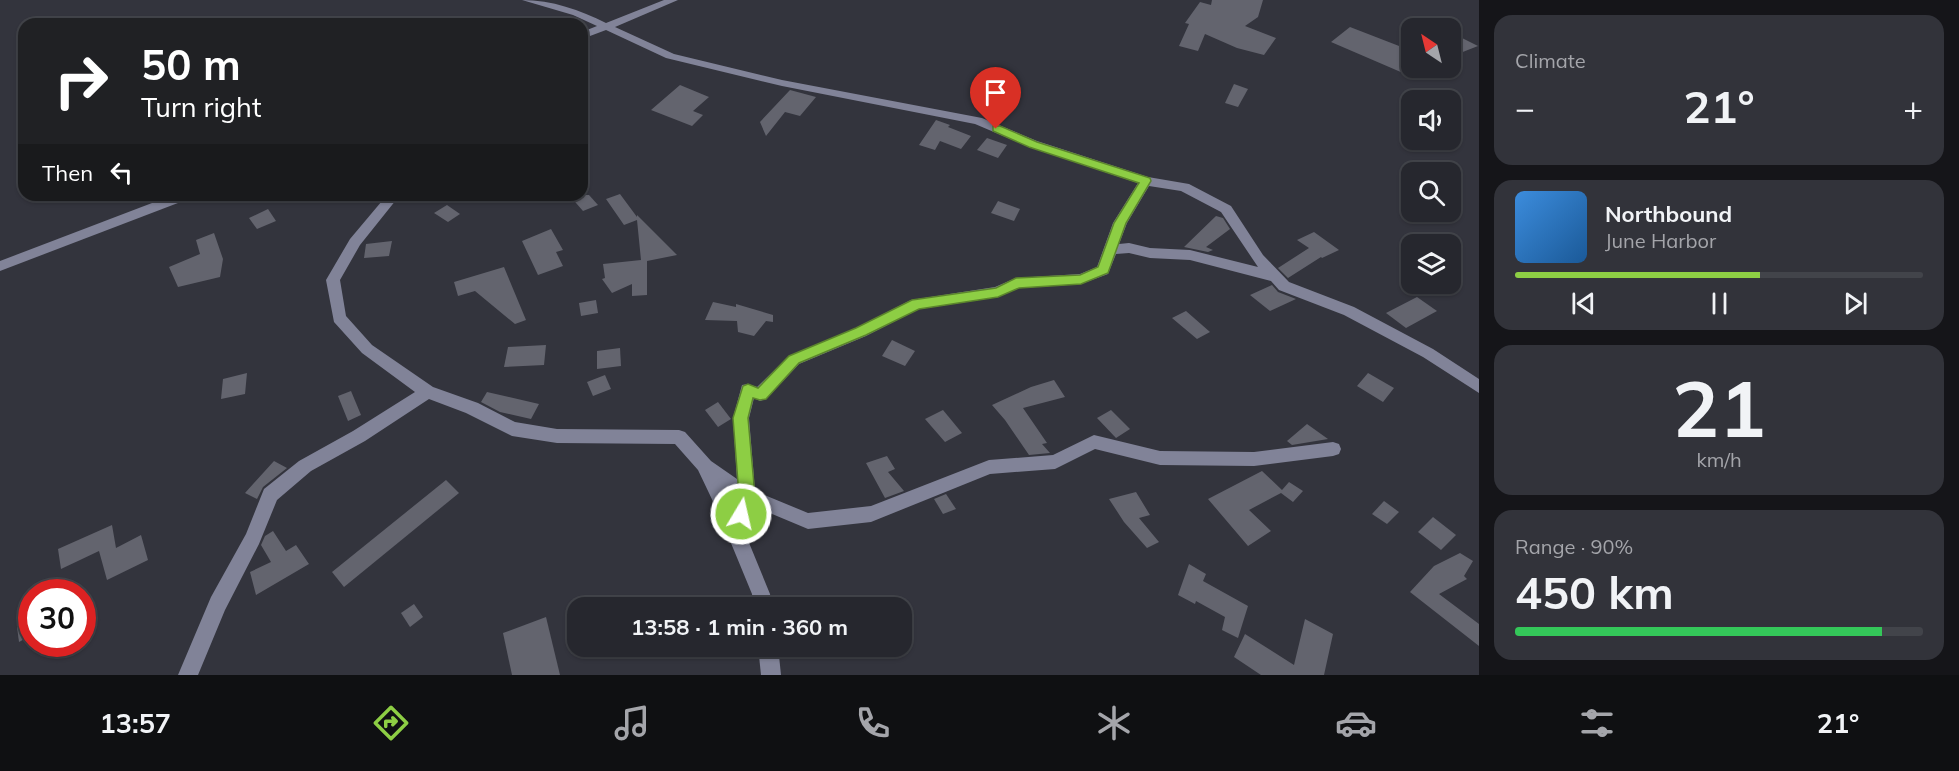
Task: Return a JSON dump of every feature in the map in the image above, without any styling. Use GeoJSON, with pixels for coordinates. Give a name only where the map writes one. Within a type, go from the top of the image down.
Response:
{"type":"FeatureCollection","features":[{"type":"Feature","properties":{"kind":"street"},"geometry":{"type":"LineString","coordinates":[[527,0],[570,10],[586,18]]}},
{"type":"Feature","properties":{"kind":"street"},"geometry":{"type":"LineString","coordinates":[[588,34],[673,0]]}},
{"type":"Feature","properties":{"kind":"street"},"geometry":{"type":"LineString","coordinates":[[588,19],[670,56],[782,83],[978,121],[1033,144],[1146,181],[1184,187],[1226,209],[1258,259],[1284,286],[1348,311],[1428,353],[1479,387]]}},
{"type":"Feature","properties":{"kind":"street"},"geometry":{"type":"LineString","coordinates":[[736,532],[747,496],[741,418],[748,390],[760,394],[794,360],[861,332],[916,304],[998,292],[1016,283],[1081,279],[1103,270],[1120,223],[1146,181]]}},
{"type":"Feature","properties":{"kind":"street"},"geometry":{"type":"LineString","coordinates":[[0,266],[170,201]]}},
{"type":"Feature","properties":{"kind":"street"},"geometry":{"type":"LineString","coordinates":[[389,201],[355,242],[333,280],[339,318],[367,348],[427,392],[472,408],[512,429],[557,436],[679,437],[704,465],[747,496],[808,521],[871,514],[989,467],[1055,462],[1094,442],[1160,458],[1254,459],[1333,449]]}},
{"type":"Feature","properties":{"kind":"street"},"geometry":{"type":"LineString","coordinates":[[1111,250],[1129,248],[1190,255],[1275,278]]}},
{"type":"Feature","properties":{"kind":"street"},"geometry":{"type":"LineString","coordinates":[[188,675],[218,604],[253,538],[270,495],[305,466],[359,436],[427,392]]}},
{"type":"Feature","properties":{"kind":"street"},"geometry":{"type":"LineString","coordinates":[[704,465],[736,532],[761,597]]}},
{"type":"Feature","properties":{"kind":"street"},"geometry":{"type":"LineString","coordinates":[[769,657],[771,675]]}},
{"type":"Feature","properties":{"kind":"building"},"geometry":{"type":"Polygon","coordinates":[[[1212,0],[1263,0],[1258,17],[1245,26],[1276,38],[1264,55],[1237,48],[1205,34],[1198,51],[1179,46],[1189,24],[1185,23],[1200,2],[1211,5],[1212,0]]]}},
{"type":"Feature","properties":{"kind":"building"},"geometry":{"type":"Polygon","coordinates":[[[1350,27],[1401,47],[1401,72],[1331,42],[1350,27]]]}},
{"type":"Feature","properties":{"kind":"building"},"geometry":{"type":"Polygon","coordinates":[[[1461,38],[1478,46],[1461,53],[1461,38]]]}},
{"type":"Feature","properties":{"kind":"building"},"geometry":{"type":"Polygon","coordinates":[[[1234,84],[1248,89],[1238,107],[1225,103],[1234,84]]]}},
{"type":"Feature","properties":{"kind":"building"},"geometry":{"type":"Polygon","coordinates":[[[680,85],[709,97],[693,111],[703,115],[692,126],[651,110],[680,85]]]}},
{"type":"Feature","properties":{"kind":"building"},"geometry":{"type":"Polygon","coordinates":[[[790,90],[816,97],[800,116],[785,112],[766,136],[760,122],[790,90]]]}},
{"type":"Feature","properties":{"kind":"building"},"geometry":{"type":"Polygon","coordinates":[[[936,120],[971,136],[961,149],[940,141],[935,150],[919,145],[936,120]]]}},
{"type":"Feature","properties":{"kind":"building"},"geometry":{"type":"Polygon","coordinates":[[[987,138],[1007,145],[998,158],[977,150],[987,138]]]}},
{"type":"Feature","properties":{"kind":"building"},"geometry":{"type":"Polygon","coordinates":[[[620,194],[637,217],[637,215],[677,255],[647,261],[647,295],[632,296],[632,284],[612,293],[602,279],[605,278],[603,264],[641,260],[637,220],[624,225],[606,199],[620,194]]]}},
{"type":"Feature","properties":{"kind":"building"},"geometry":{"type":"Polygon","coordinates":[[[589,195],[598,205],[583,211],[574,201],[588,201],[589,195]]]}},
{"type":"Feature","properties":{"kind":"building"},"geometry":{"type":"Polygon","coordinates":[[[998,201],[1020,209],[1014,221],[991,213],[998,201]]]}},
{"type":"Feature","properties":{"kind":"building"},"geometry":{"type":"Polygon","coordinates":[[[447,205],[460,214],[448,222],[434,213],[447,205]]]}},
{"type":"Feature","properties":{"kind":"building"},"geometry":{"type":"Polygon","coordinates":[[[268,209],[276,221],[257,229],[249,218],[268,209]]]}},
{"type":"Feature","properties":{"kind":"building"},"geometry":{"type":"Polygon","coordinates":[[[1216,216],[1223,218],[1230,229],[1206,247],[1213,250],[1208,252],[1184,247],[1216,216]]]}},
{"type":"Feature","properties":{"kind":"building"},"geometry":{"type":"Polygon","coordinates":[[[551,229],[563,250],[556,252],[563,266],[538,275],[522,241],[551,229]]]}},
{"type":"Feature","properties":{"kind":"building"},"geometry":{"type":"Polygon","coordinates":[[[1314,232],[1339,250],[1321,257],[1288,278],[1278,268],[1309,248],[1297,240],[1314,232]]]}},
{"type":"Feature","properties":{"kind":"building"},"geometry":{"type":"Polygon","coordinates":[[[214,233],[223,259],[220,277],[178,287],[169,267],[200,254],[196,240],[214,233]]]}},
{"type":"Feature","properties":{"kind":"building"},"geometry":{"type":"Polygon","coordinates":[[[392,241],[389,256],[364,258],[366,244],[392,241]]]}},
{"type":"Feature","properties":{"kind":"building"},"geometry":{"type":"Polygon","coordinates":[[[504,267],[526,320],[515,324],[475,291],[458,296],[454,282],[504,267]]]}},
{"type":"Feature","properties":{"kind":"building"},"geometry":{"type":"Polygon","coordinates":[[[1272,285],[1278,292],[1296,299],[1270,311],[1250,295],[1272,285]]]}},
{"type":"Feature","properties":{"kind":"building"},"geometry":{"type":"Polygon","coordinates":[[[1417,297],[1437,311],[1406,328],[1386,313],[1417,297]]]}},
{"type":"Feature","properties":{"kind":"building"},"geometry":{"type":"Polygon","coordinates":[[[596,300],[598,313],[581,316],[579,303],[596,300]]]}},
{"type":"Feature","properties":{"kind":"building"},"geometry":{"type":"Polygon","coordinates":[[[713,302],[736,307],[736,304],[773,315],[773,322],[766,321],[754,336],[738,332],[737,321],[705,320],[713,302]]]}},
{"type":"Feature","properties":{"kind":"building"},"geometry":{"type":"Polygon","coordinates":[[[1186,311],[1210,332],[1197,339],[1172,318],[1186,311]]]}},
{"type":"Feature","properties":{"kind":"building"},"geometry":{"type":"Polygon","coordinates":[[[892,340],[915,351],[905,366],[882,356],[892,340]]]}},
{"type":"Feature","properties":{"kind":"building"},"geometry":{"type":"Polygon","coordinates":[[[546,345],[544,365],[504,367],[508,347],[546,345]]]}},
{"type":"Feature","properties":{"kind":"building"},"geometry":{"type":"Polygon","coordinates":[[[620,348],[621,366],[597,369],[597,351],[620,348]]]}},
{"type":"Feature","properties":{"kind":"building"},"geometry":{"type":"Polygon","coordinates":[[[247,373],[245,394],[221,399],[223,379],[247,373]]]}},
{"type":"Feature","properties":{"kind":"building"},"geometry":{"type":"Polygon","coordinates":[[[1368,373],[1394,388],[1383,402],[1357,386],[1368,373]]]}},
{"type":"Feature","properties":{"kind":"building"},"geometry":{"type":"Polygon","coordinates":[[[605,375],[611,389],[593,396],[587,382],[605,375]]]}},
{"type":"Feature","properties":{"kind":"building"},"geometry":{"type":"Polygon","coordinates":[[[1054,380],[1065,397],[1023,408],[1047,443],[1042,444],[1050,453],[1029,455],[992,405],[1031,387],[1054,380]]]}},
{"type":"Feature","properties":{"kind":"building"},"geometry":{"type":"Polygon","coordinates":[[[351,391],[361,415],[348,421],[338,396],[351,391]]]}},
{"type":"Feature","properties":{"kind":"building"},"geometry":{"type":"Polygon","coordinates":[[[487,392],[539,404],[531,419],[500,412],[481,402],[487,392]]]}},
{"type":"Feature","properties":{"kind":"building"},"geometry":{"type":"Polygon","coordinates":[[[718,402],[731,419],[718,427],[705,410],[718,402]]]}},
{"type":"Feature","properties":{"kind":"building"},"geometry":{"type":"Polygon","coordinates":[[[943,410],[962,433],[945,442],[925,419],[943,410]]]}},
{"type":"Feature","properties":{"kind":"building"},"geometry":{"type":"Polygon","coordinates":[[[1111,410],[1130,429],[1116,438],[1097,418],[1111,410]]]}},
{"type":"Feature","properties":{"kind":"building"},"geometry":{"type":"Polygon","coordinates":[[[1307,424],[1328,439],[1292,445],[1287,441],[1307,424]]]}},
{"type":"Feature","properties":{"kind":"building"},"geometry":{"type":"Polygon","coordinates":[[[887,456],[895,469],[888,472],[904,491],[885,498],[866,463],[887,456]]]}},
{"type":"Feature","properties":{"kind":"building"},"geometry":{"type":"Polygon","coordinates":[[[274,461],[287,468],[263,487],[257,499],[245,493],[274,461]]]}},
{"type":"Feature","properties":{"kind":"building"},"geometry":{"type":"Polygon","coordinates":[[[1262,471],[1282,490],[1289,482],[1303,491],[1293,502],[1281,493],[1249,510],[1271,531],[1248,546],[1208,499],[1262,471]]]}},
{"type":"Feature","properties":{"kind":"building"},"geometry":{"type":"Polygon","coordinates":[[[446,480],[459,493],[344,587],[332,572],[446,480]]]}},
{"type":"Feature","properties":{"kind":"building"},"geometry":{"type":"Polygon","coordinates":[[[1136,492],[1150,515],[1139,518],[1159,542],[1147,548],[1124,522],[1109,499],[1136,492]]]}},
{"type":"Feature","properties":{"kind":"building"},"geometry":{"type":"Polygon","coordinates":[[[946,494],[956,509],[943,514],[934,499],[946,494]]]}},
{"type":"Feature","properties":{"kind":"building"},"geometry":{"type":"Polygon","coordinates":[[[1384,501],[1399,512],[1387,524],[1372,514],[1384,501]]]}},
{"type":"Feature","properties":{"kind":"building"},"geometry":{"type":"Polygon","coordinates":[[[1433,517],[1456,535],[1441,550],[1418,532],[1433,517]]]}},
{"type":"Feature","properties":{"kind":"building"},"geometry":{"type":"Polygon","coordinates":[[[112,525],[116,548],[141,535],[148,560],[107,580],[99,551],[61,569],[58,549],[112,525]]]}},
{"type":"Feature","properties":{"kind":"building"},"geometry":{"type":"Polygon","coordinates":[[[273,531],[286,551],[296,545],[309,564],[256,595],[250,572],[271,562],[261,545],[265,536],[273,531]]]}},
{"type":"Feature","properties":{"kind":"building"},"geometry":{"type":"Polygon","coordinates":[[[1460,553],[1473,561],[1464,576],[1467,579],[1439,594],[1479,624],[1479,646],[1410,592],[1434,566],[1460,553]]]}},
{"type":"Feature","properties":{"kind":"building"},"geometry":{"type":"Polygon","coordinates":[[[1189,564],[1206,574],[1203,581],[1248,606],[1238,638],[1222,630],[1225,617],[1196,601],[1195,604],[1178,595],[1189,564]]]}},
{"type":"Feature","properties":{"kind":"building"},"geometry":{"type":"Polygon","coordinates":[[[414,604],[423,617],[410,627],[401,613],[414,604]]]}},
{"type":"Feature","properties":{"kind":"building"},"geometry":{"type":"Polygon","coordinates":[[[546,617],[560,675],[512,675],[503,633],[546,617]]]}},
{"type":"Feature","properties":{"kind":"building"},"geometry":{"type":"Polygon","coordinates":[[[1305,619],[1333,634],[1324,675],[1261,675],[1234,657],[1245,634],[1294,665],[1305,619]]]}},
{"type":"Feature","properties":{"kind":"route"},"geometry":{"type":"LineString","coordinates":[[741,514],[747,496],[741,418],[748,390],[760,394],[794,360],[861,332],[916,304],[998,292],[1016,283],[1081,279],[1103,270],[1120,223],[1146,181],[1033,144],[996,129]]}}]}
